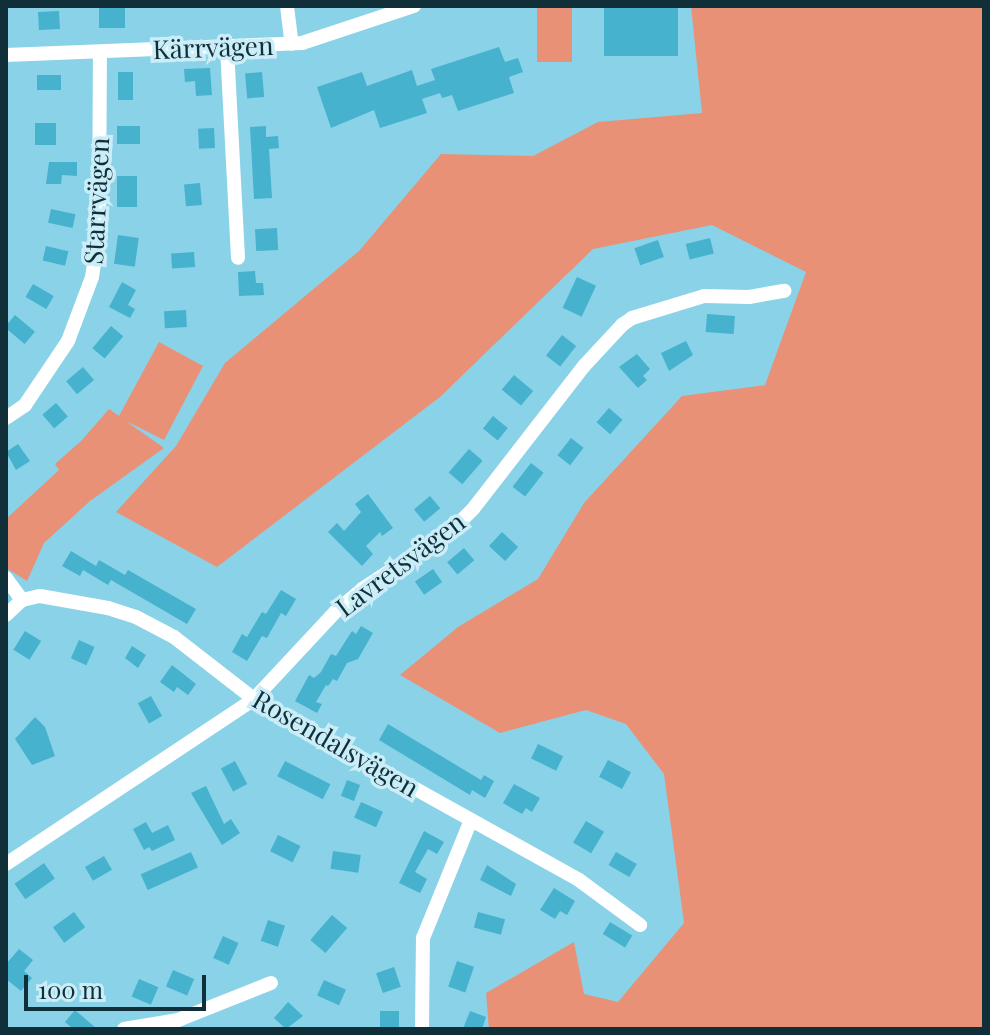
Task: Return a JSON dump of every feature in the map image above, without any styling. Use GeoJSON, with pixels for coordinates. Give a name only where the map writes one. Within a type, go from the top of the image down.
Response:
{"type":"FeatureCollection","features":[{"type":"Feature","properties":{"kind":"street"},"geometry":{"type":"LineString","coordinates":[[287,6],[292,44]]}},
{"type":"Feature","properties":{"kind":"street","name":"Kärrvägen"},"geometry":{"type":"LineString","coordinates":[[6,55],[292,44],[414,6]]}},
{"type":"Feature","properties":{"kind":"street"},"geometry":{"type":"LineString","coordinates":[[227,48],[238,258]]}},
{"type":"Feature","properties":{"kind":"street","name":"Starrvägen"},"geometry":{"type":"LineString","coordinates":[[6,418],[25,405],[68,341],[92,277],[99,216],[100,52]]}},
{"type":"Feature","properties":{"kind":"street","name":"Lavretsvägen"},"geometry":{"type":"LineString","coordinates":[[6,864],[254,699],[335,612],[362,589],[451,531],[473,509],[584,366],[622,325],[632,318],[704,296],[749,297],[784,291]]}},
{"type":"Feature","properties":{"kind":"street"},"geometry":{"type":"LineString","coordinates":[[6,578],[22,600],[6,615]]}},
{"type":"Feature","properties":{"kind":"street","name":"Rosendalsvägen"},"geometry":{"type":"LineString","coordinates":[[22,600],[40,596],[108,608],[136,617],[174,637],[254,699],[579,880],[640,925]]}},
{"type":"Feature","properties":{"kind":"street"},"geometry":{"type":"LineString","coordinates":[[422,1029],[423,938],[471,820]]}},
{"type":"Feature","properties":{"kind":"street"},"geometry":{"type":"LineString","coordinates":[[124,1029],[168,1026],[271,983]]}},
{"type":"Feature","properties":{"kind":"shaded area"},"geometry":{"type":"Polygon","coordinates":[[[537,6],[572,6],[572,62],[537,62],[537,6]]]}},
{"type":"Feature","properties":{"kind":"shaded area"},"geometry":{"type":"Polygon","coordinates":[[[691,6],[984,6],[984,1029],[489,1029],[486,993],[574,942],[584,994],[618,1002],[684,923],[664,774],[626,724],[586,710],[500,733],[400,675],[458,627],[538,579],[584,503],[682,396],[765,385],[806,272],[712,225],[593,249],[440,397],[217,567],[116,512],[176,446],[225,363],[359,251],[441,154],[533,156],[598,122],[702,113],[691,6]]]}},
{"type":"Feature","properties":{"kind":"shaded area"},"geometry":{"type":"Polygon","coordinates":[[[159,342],[203,366],[164,440],[126,421],[164,448],[90,501],[44,543],[27,581],[6,568],[6,519],[59,470],[55,464],[82,440],[109,409],[119,416],[159,342]]]}},
{"type":"Feature","properties":{"kind":"building"},"geometry":{"type":"Polygon","coordinates":[[[604,6],[678,6],[678,56],[604,56],[604,6]]]}},
{"type":"Feature","properties":{"kind":"building"},"geometry":{"type":"Polygon","coordinates":[[[99,8],[125,8],[125,28],[99,28],[99,8]]]}},
{"type":"Feature","properties":{"kind":"building"},"geometry":{"type":"Polygon","coordinates":[[[59,11],[60,29],[39,30],[38,12],[59,11]]]}},
{"type":"Feature","properties":{"kind":"building"},"geometry":{"type":"Polygon","coordinates":[[[499,47],[505,62],[518,58],[523,72],[509,77],[514,93],[458,111],[452,95],[442,98],[440,93],[422,99],[427,113],[380,128],[374,110],[331,128],[317,87],[362,72],[367,86],[412,70],[417,86],[435,80],[431,69],[499,47]]]}},
{"type":"Feature","properties":{"kind":"building"},"geometry":{"type":"Polygon","coordinates":[[[210,68],[212,95],[196,96],[195,81],[185,82],[184,69],[210,68]]]}},
{"type":"Feature","properties":{"kind":"building"},"geometry":{"type":"Polygon","coordinates":[[[118,72],[133,72],[133,100],[118,100],[118,72]]]}},
{"type":"Feature","properties":{"kind":"building"},"geometry":{"type":"Polygon","coordinates":[[[262,72],[264,97],[247,98],[245,73],[262,72]]]}},
{"type":"Feature","properties":{"kind":"building"},"geometry":{"type":"Polygon","coordinates":[[[37,75],[61,75],[61,90],[37,90],[37,75]]]}},
{"type":"Feature","properties":{"kind":"building"},"geometry":{"type":"Polygon","coordinates":[[[35,123],[56,123],[56,145],[35,145],[35,123]]]}},
{"type":"Feature","properties":{"kind":"building"},"geometry":{"type":"Polygon","coordinates":[[[117,126],[140,126],[140,144],[117,144],[117,126]]]}},
{"type":"Feature","properties":{"kind":"building"},"geometry":{"type":"Polygon","coordinates":[[[266,126],[266,137],[278,136],[279,148],[269,149],[272,198],[254,199],[250,127],[266,126]]]}},
{"type":"Feature","properties":{"kind":"building"},"geometry":{"type":"Polygon","coordinates":[[[214,128],[215,148],[199,149],[198,129],[214,128]]]}},
{"type":"Feature","properties":{"kind":"building"},"geometry":{"type":"Polygon","coordinates":[[[49,162],[77,162],[77,176],[62,175],[61,184],[46,184],[49,162]]]}},
{"type":"Feature","properties":{"kind":"building"},"geometry":{"type":"Polygon","coordinates":[[[117,176],[137,176],[137,207],[117,207],[117,176]]]}},
{"type":"Feature","properties":{"kind":"building"},"geometry":{"type":"Polygon","coordinates":[[[200,183],[202,205],[186,206],[184,184],[200,183]]]}},
{"type":"Feature","properties":{"kind":"building"},"geometry":{"type":"Polygon","coordinates":[[[51,209],[75,214],[73,228],[48,223],[51,209]]]}},
{"type":"Feature","properties":{"kind":"building"},"geometry":{"type":"Polygon","coordinates":[[[277,228],[278,250],[256,251],[255,229],[277,228]]]}},
{"type":"Feature","properties":{"kind":"building"},"geometry":{"type":"Polygon","coordinates":[[[118,235],[139,238],[135,267],[114,264],[118,235]]]}},
{"type":"Feature","properties":{"kind":"building"},"geometry":{"type":"Polygon","coordinates":[[[710,238],[714,254],[690,260],[686,244],[710,238]]]}},
{"type":"Feature","properties":{"kind":"building"},"geometry":{"type":"Polygon","coordinates":[[[658,240],[664,257],[640,265],[634,248],[658,240]]]}},
{"type":"Feature","properties":{"kind":"building"},"geometry":{"type":"Polygon","coordinates":[[[46,246],[68,251],[65,266],[43,261],[46,246]]]}},
{"type":"Feature","properties":{"kind":"building"},"geometry":{"type":"Polygon","coordinates":[[[194,252],[195,267],[172,269],[171,254],[194,252]]]}},
{"type":"Feature","properties":{"kind":"building"},"geometry":{"type":"Polygon","coordinates":[[[255,271],[256,283],[263,283],[264,295],[239,296],[238,272],[255,271]]]}},
{"type":"Feature","properties":{"kind":"building"},"geometry":{"type":"Polygon","coordinates":[[[577,277],[596,286],[582,317],[563,308],[577,277]]]}},
{"type":"Feature","properties":{"kind":"building"},"geometry":{"type":"Polygon","coordinates":[[[122,282],[136,290],[128,305],[135,309],[130,318],[109,307],[122,282]]]}},
{"type":"Feature","properties":{"kind":"building"},"geometry":{"type":"Polygon","coordinates":[[[33,284],[54,296],[46,309],[26,297],[33,284]]]}},
{"type":"Feature","properties":{"kind":"building"},"geometry":{"type":"Polygon","coordinates":[[[186,310],[187,327],[165,328],[164,311],[186,310]]]}},
{"type":"Feature","properties":{"kind":"building"},"geometry":{"type":"Polygon","coordinates":[[[707,314],[735,316],[734,334],[706,332],[707,314]]]}},
{"type":"Feature","properties":{"kind":"building"},"geometry":{"type":"Polygon","coordinates":[[[15,315],[35,332],[25,344],[6,328],[15,315]]]}},
{"type":"Feature","properties":{"kind":"building"},"geometry":{"type":"Polygon","coordinates":[[[111,326],[123,336],[105,358],[92,348],[111,326]]]}},
{"type":"Feature","properties":{"kind":"building"},"geometry":{"type":"Polygon","coordinates":[[[562,335],[576,346],[560,367],[546,355],[562,335]]]}},
{"type":"Feature","properties":{"kind":"building"},"geometry":{"type":"Polygon","coordinates":[[[686,341],[693,355],[669,371],[661,353],[686,341]]]}},
{"type":"Feature","properties":{"kind":"building"},"geometry":{"type":"Polygon","coordinates":[[[637,354],[650,369],[643,376],[647,380],[638,388],[619,367],[637,354]]]}},
{"type":"Feature","properties":{"kind":"building"},"geometry":{"type":"Polygon","coordinates":[[[83,367],[94,380],[77,394],[66,381],[83,367]]]}},
{"type":"Feature","properties":{"kind":"building"},"geometry":{"type":"Polygon","coordinates":[[[514,375],[533,391],[521,406],[502,390],[514,375]]]}},
{"type":"Feature","properties":{"kind":"building"},"geometry":{"type":"Polygon","coordinates":[[[56,403],[68,417],[54,428],[42,415],[56,403]]]}},
{"type":"Feature","properties":{"kind":"building"},"geometry":{"type":"Polygon","coordinates":[[[609,408],[623,420],[610,434],[597,422],[609,408]]]}},
{"type":"Feature","properties":{"kind":"building"},"geometry":{"type":"Polygon","coordinates":[[[493,416],[508,428],[498,440],[483,428],[493,416]]]}},
{"type":"Feature","properties":{"kind":"building"},"geometry":{"type":"Polygon","coordinates":[[[571,438],[584,448],[570,465],[557,455],[571,438]]]}},
{"type":"Feature","properties":{"kind":"building"},"geometry":{"type":"Polygon","coordinates":[[[18,444],[30,461],[16,470],[6,452],[18,444]]]}},
{"type":"Feature","properties":{"kind":"building"},"geometry":{"type":"Polygon","coordinates":[[[469,449],[483,461],[462,484],[449,472],[469,449]]]}},
{"type":"Feature","properties":{"kind":"building"},"geometry":{"type":"Polygon","coordinates":[[[531,463],[544,473],[525,496],[513,487],[531,463]]]}},
{"type":"Feature","properties":{"kind":"building"},"geometry":{"type":"Polygon","coordinates":[[[368,494],[393,528],[382,536],[380,532],[366,546],[373,554],[362,566],[328,532],[337,523],[344,531],[361,512],[355,504],[368,494]]]}},
{"type":"Feature","properties":{"kind":"building"},"geometry":{"type":"Polygon","coordinates":[[[430,496],[440,508],[424,522],[414,509],[430,496]]]}},
{"type":"Feature","properties":{"kind":"building"},"geometry":{"type":"Polygon","coordinates":[[[502,532],[518,547],[505,561],[489,546],[502,532]]]}},
{"type":"Feature","properties":{"kind":"building"},"geometry":{"type":"Polygon","coordinates":[[[464,548],[474,560],[457,574],[447,562],[464,548]]]}},
{"type":"Feature","properties":{"kind":"building"},"geometry":{"type":"Polygon","coordinates":[[[71,551],[96,566],[99,560],[125,575],[128,570],[196,609],[187,624],[111,580],[108,585],[83,570],[80,576],[62,566],[71,551]]]}},
{"type":"Feature","properties":{"kind":"building"},"geometry":{"type":"Polygon","coordinates":[[[433,569],[442,582],[424,595],[415,582],[433,569]]]}},
{"type":"Feature","properties":{"kind":"building"},"geometry":{"type":"Polygon","coordinates":[[[281,590],[296,599],[286,616],[281,613],[267,638],[262,636],[247,661],[232,652],[242,634],[247,637],[262,612],[266,614],[281,590]]]}},
{"type":"Feature","properties":{"kind":"building"},"geometry":{"type":"Polygon","coordinates":[[[361,626],[373,633],[358,659],[347,663],[337,681],[333,679],[326,685],[316,702],[322,704],[317,713],[295,701],[309,675],[314,678],[321,672],[331,654],[336,656],[352,631],[356,634],[361,626]]]}},
{"type":"Feature","properties":{"kind":"building"},"geometry":{"type":"Polygon","coordinates":[[[25,631],[41,641],[29,660],[13,650],[25,631]]]}},
{"type":"Feature","properties":{"kind":"building"},"geometry":{"type":"Polygon","coordinates":[[[79,640],[95,647],[86,665],[71,658],[79,640]]]}},
{"type":"Feature","properties":{"kind":"building"},"geometry":{"type":"Polygon","coordinates":[[[132,646],[146,655],[138,668],[125,658],[132,646]]]}},
{"type":"Feature","properties":{"kind":"building"},"geometry":{"type":"Polygon","coordinates":[[[172,665],[196,684],[188,695],[177,687],[174,692],[160,682],[172,665]]]}},
{"type":"Feature","properties":{"kind":"building"},"geometry":{"type":"Polygon","coordinates":[[[151,696],[162,716],[149,723],[138,703],[151,696]]]}},
{"type":"Feature","properties":{"kind":"building"},"geometry":{"type":"Polygon","coordinates":[[[35,717],[45,727],[55,756],[32,765],[15,739],[35,717]]]}},
{"type":"Feature","properties":{"kind":"building"},"geometry":{"type":"Polygon","coordinates":[[[388,724],[481,780],[484,775],[494,781],[485,798],[472,790],[470,795],[379,740],[388,724]]]}},
{"type":"Feature","properties":{"kind":"building"},"geometry":{"type":"Polygon","coordinates":[[[538,744],[563,756],[556,771],[531,758],[538,744]]]}},
{"type":"Feature","properties":{"kind":"building"},"geometry":{"type":"Polygon","coordinates":[[[608,760],[631,772],[622,789],[599,777],[608,760]]]}},
{"type":"Feature","properties":{"kind":"building"},"geometry":{"type":"Polygon","coordinates":[[[235,761],[247,784],[233,791],[221,769],[235,761]]]}},
{"type":"Feature","properties":{"kind":"building"},"geometry":{"type":"Polygon","coordinates":[[[285,761],[330,784],[323,799],[277,776],[285,761]]]}},
{"type":"Feature","properties":{"kind":"building"},"geometry":{"type":"Polygon","coordinates":[[[347,780],[360,785],[354,801],[341,796],[347,780]]]}},
{"type":"Feature","properties":{"kind":"building"},"geometry":{"type":"Polygon","coordinates":[[[514,784],[540,798],[532,812],[526,808],[522,814],[503,803],[514,784]]]}},
{"type":"Feature","properties":{"kind":"building"},"geometry":{"type":"Polygon","coordinates":[[[206,786],[224,824],[231,819],[240,833],[222,845],[191,793],[206,786]]]}},
{"type":"Feature","properties":{"kind":"building"},"geometry":{"type":"Polygon","coordinates":[[[361,802],[383,812],[376,827],[354,818],[361,802]]]}},
{"type":"Feature","properties":{"kind":"building"},"geometry":{"type":"Polygon","coordinates":[[[586,821],[604,832],[591,853],[573,842],[586,821]]]}},
{"type":"Feature","properties":{"kind":"building"},"geometry":{"type":"Polygon","coordinates":[[[146,822],[152,833],[168,825],[175,840],[152,851],[149,847],[144,850],[133,829],[146,822]]]}},
{"type":"Feature","properties":{"kind":"building"},"geometry":{"type":"Polygon","coordinates":[[[424,831],[444,842],[437,854],[428,849],[415,872],[427,879],[420,893],[399,883],[424,831]]]}},
{"type":"Feature","properties":{"kind":"building"},"geometry":{"type":"Polygon","coordinates":[[[278,835],[300,846],[293,862],[270,851],[278,835]]]}},
{"type":"Feature","properties":{"kind":"building"},"geometry":{"type":"Polygon","coordinates":[[[333,851],[361,855],[358,873],[330,869],[333,851]]]}},
{"type":"Feature","properties":{"kind":"building"},"geometry":{"type":"Polygon","coordinates":[[[191,852],[198,868],[148,890],[141,874],[191,852]]]}},
{"type":"Feature","properties":{"kind":"building"},"geometry":{"type":"Polygon","coordinates":[[[616,852],[637,864],[629,877],[608,865],[616,852]]]}},
{"type":"Feature","properties":{"kind":"building"},"geometry":{"type":"Polygon","coordinates":[[[104,856],[112,870],[93,881],[85,867],[104,856]]]}},
{"type":"Feature","properties":{"kind":"building"},"geometry":{"type":"Polygon","coordinates":[[[44,863],[55,879],[25,899],[15,884],[44,863]]]}},
{"type":"Feature","properties":{"kind":"building"},"geometry":{"type":"Polygon","coordinates":[[[487,865],[516,884],[511,896],[480,880],[487,865]]]}},
{"type":"Feature","properties":{"kind":"building"},"geometry":{"type":"Polygon","coordinates":[[[554,888],[575,901],[567,915],[560,911],[555,919],[540,910],[554,888]]]}},
{"type":"Feature","properties":{"kind":"building"},"geometry":{"type":"Polygon","coordinates":[[[74,912],[85,927],[64,943],[53,927],[74,912]]]}},
{"type":"Feature","properties":{"kind":"building"},"geometry":{"type":"Polygon","coordinates":[[[478,912],[505,919],[501,935],[474,927],[478,912]]]}},
{"type":"Feature","properties":{"kind":"building"},"geometry":{"type":"Polygon","coordinates":[[[332,915],[347,928],[325,953],[310,940],[332,915]]]}},
{"type":"Feature","properties":{"kind":"building"},"geometry":{"type":"Polygon","coordinates":[[[268,920],[285,926],[278,947],[261,941],[268,920]]]}},
{"type":"Feature","properties":{"kind":"building"},"geometry":{"type":"Polygon","coordinates":[[[610,922],[632,935],[625,947],[603,934],[610,922]]]}},
{"type":"Feature","properties":{"kind":"building"},"geometry":{"type":"Polygon","coordinates":[[[223,936],[239,943],[229,965],[213,958],[223,936]]]}},
{"type":"Feature","properties":{"kind":"building"},"geometry":{"type":"Polygon","coordinates":[[[19,949],[33,960],[24,971],[32,978],[21,991],[6,979],[6,964],[19,949]]]}},
{"type":"Feature","properties":{"kind":"building"},"geometry":{"type":"Polygon","coordinates":[[[457,961],[474,967],[465,992],[448,987],[457,961]]]}},
{"type":"Feature","properties":{"kind":"building"},"geometry":{"type":"Polygon","coordinates":[[[394,967],[401,987],[383,993],[376,973],[394,967]]]}},
{"type":"Feature","properties":{"kind":"building"},"geometry":{"type":"Polygon","coordinates":[[[173,970],[194,979],[187,996],[166,987],[173,970]]]}},
{"type":"Feature","properties":{"kind":"building"},"geometry":{"type":"Polygon","coordinates":[[[139,979],[158,987],[151,1005],[132,996],[139,979]]]}},
{"type":"Feature","properties":{"kind":"building"},"geometry":{"type":"Polygon","coordinates":[[[324,980],[346,990],[339,1005],[317,996],[324,980]]]}},
{"type":"Feature","properties":{"kind":"building"},"geometry":{"type":"Polygon","coordinates":[[[288,1002],[303,1016],[286,1029],[274,1018],[288,1002]]]}},
{"type":"Feature","properties":{"kind":"building"},"geometry":{"type":"Polygon","coordinates":[[[75,1010],[97,1029],[73,1029],[65,1022],[75,1010]]]}},
{"type":"Feature","properties":{"kind":"building"},"geometry":{"type":"Polygon","coordinates":[[[380,1011],[399,1011],[399,1029],[380,1029],[380,1011]]]}},
{"type":"Feature","properties":{"kind":"building"},"geometry":{"type":"Polygon","coordinates":[[[470,1011],[486,1017],[482,1029],[463,1029],[470,1011]]]}}]}
